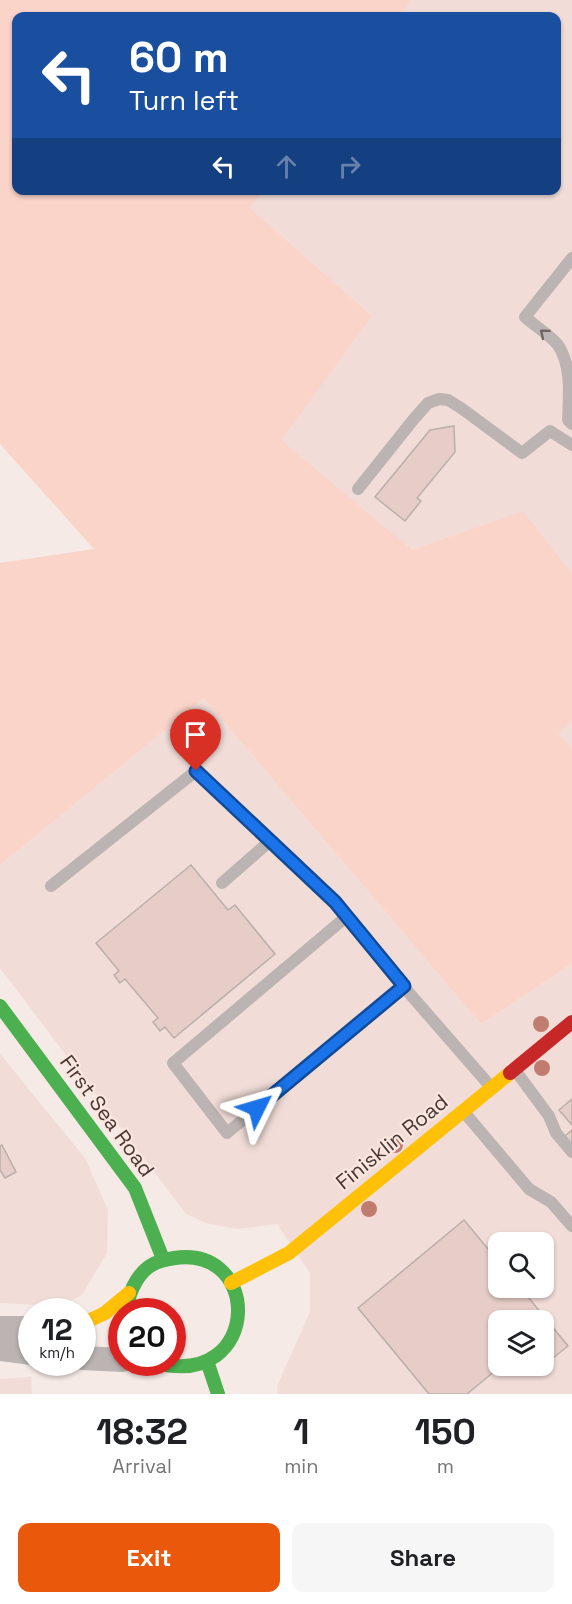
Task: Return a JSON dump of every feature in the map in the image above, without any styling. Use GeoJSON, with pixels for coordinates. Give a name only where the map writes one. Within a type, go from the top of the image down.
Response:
{"type":"FeatureCollection","features":[{"type":"Feature","properties":{"kind":"street","name":"First Sea Road"},"geometry":{"type":"LineString","coordinates":[[0,1006],[135,1188],[163,1259]]}},
{"type":"Feature","properties":{"kind":"street","name":"Finisklin Road"},"geometry":{"type":"LineString","coordinates":[[231,1283],[289,1253],[572,1022]]}},
{"type":"Feature","properties":{"kind":"street"},"geometry":{"type":"LineString","coordinates":[[96,1317],[105,1313],[129,1293],[139,1276],[163,1259],[187,1256],[202,1259],[220,1270],[231,1283],[239,1306],[238,1327],[231,1343],[220,1356],[208,1364],[186,1370]]}},
{"type":"Feature","properties":{"kind":"street"},"geometry":{"type":"LineString","coordinates":[[128,1298],[129,1293]]}},
{"type":"Feature","properties":{"kind":"street"},"geometry":{"type":"LineString","coordinates":[[0,1328],[18,1328]]}},
{"type":"Feature","properties":{"kind":"street"},"geometry":{"type":"LineString","coordinates":[[0,1349],[18,1351]]}},
{"type":"Feature","properties":{"kind":"street"},"geometry":{"type":"LineString","coordinates":[[208,1364],[218,1394]]}},
{"type":"Feature","properties":{"kind":"lane"},"geometry":{"type":"LineString","coordinates":[[572,258],[525,317],[557,345],[562,354],[569,377],[568,420],[572,424]]}},
{"type":"Feature","properties":{"kind":"lane"},"geometry":{"type":"LineString","coordinates":[[358,489],[413,420],[428,404],[439,399],[448,400],[461,408],[522,453],[550,431],[572,445]]}},
{"type":"Feature","properties":{"kind":"lane"},"geometry":{"type":"LineString","coordinates":[[51,886],[196,771],[335,902],[492,1088]]}},
{"type":"Feature","properties":{"kind":"lane"},"geometry":{"type":"LineString","coordinates":[[222,883],[270,841]]}},
{"type":"Feature","properties":{"kind":"lane"},"geometry":{"type":"LineString","coordinates":[[346,917],[173,1063],[227,1133],[404,986]]}},
{"type":"Feature","properties":{"kind":"lane"},"geometry":{"type":"LineString","coordinates":[[514,1069],[549,1116],[556,1133],[572,1152]]}},
{"type":"Feature","properties":{"kind":"lane"},"geometry":{"type":"LineString","coordinates":[[463,1111],[529,1189],[551,1202],[572,1226]]}},
{"type":"Feature","properties":{"kind":"shaded area"},"geometry":{"type":"Polygon","coordinates":[[[0,0],[411,0],[402,12],[12,12],[12,195],[260,195],[250,208],[372,316],[281,440],[412,550],[523,511],[572,573],[572,720],[558,734],[572,749],[572,963],[481,1024],[204,698],[0,865],[0,563],[94,549],[0,444],[0,0]]]}},
{"type":"Feature","properties":{"kind":"shaded area"},"geometry":{"type":"Polygon","coordinates":[[[411,0],[572,0],[572,573],[523,511],[412,550],[280,440],[372,316],[250,208],[260,195],[561,195],[561,12],[402,12],[411,0]]]}},
{"type":"Feature","properties":{"kind":"shaded area"},"geometry":{"type":"Polygon","coordinates":[[[204,698],[481,1024],[572,963],[572,1394],[278,1394],[277,1386],[310,1312],[310,1273],[277,1224],[237,1229],[206,1223],[186,1214],[0,968],[0,865],[204,698]]]}},
{"type":"Feature","properties":{"kind":"shaded area"},"geometry":{"type":"Polygon","coordinates":[[[572,720],[572,749],[557,734],[572,720]]]}},
{"type":"Feature","properties":{"kind":"shaded area"},"geometry":{"type":"Polygon","coordinates":[[[0,1054],[85,1158],[108,1210],[107,1253],[82,1295],[76,1298],[18,1298],[18,1304],[0,1303],[0,1054]]]}},
{"type":"Feature","properties":{"kind":"shaded area"},"geometry":{"type":"Polygon","coordinates":[[[31,1377],[32,1394],[0,1394],[0,1379],[31,1377]]]}},
{"type":"Feature","properties":{"kind":"building"},"geometry":{"type":"Polygon","coordinates":[[[454,426],[455,452],[417,498],[421,501],[405,521],[375,497],[430,430],[454,426]]]}},
{"type":"Feature","properties":{"kind":"building"},"geometry":{"type":"Polygon","coordinates":[[[191,865],[228,910],[235,905],[275,954],[174,1038],[165,1027],[160,1031],[153,1022],[158,1018],[125,979],[120,983],[114,975],[119,971],[96,943],[191,865]]]}},
{"type":"Feature","properties":{"kind":"building"},"geometry":{"type":"Polygon","coordinates":[[[572,1099],[572,1125],[559,1110],[572,1099]]]}},
{"type":"Feature","properties":{"kind":"building"},"geometry":{"type":"Polygon","coordinates":[[[572,1130],[572,1145],[565,1136],[572,1130]]]}},
{"type":"Feature","properties":{"kind":"building"},"geometry":{"type":"Polygon","coordinates":[[[2,1145],[16,1172],[5,1178],[0,1170],[0,1146],[2,1145]]]}},
{"type":"Feature","properties":{"kind":"building"},"geometry":{"type":"Polygon","coordinates":[[[464,1220],[488,1249],[488,1298],[529,1298],[539,1310],[488,1310],[489,1376],[467,1394],[429,1394],[358,1308],[464,1220]]]}},
{"type":"Feature","properties":{"kind":"building"},"geometry":{"type":"Polygon","coordinates":[[[554,1329],[568,1346],[554,1357],[554,1329]]]}},
{"type":"Feature","properties":{"kind":"traffic: fast"},"geometry":{"type":"LineString","coordinates":[[0,1006],[135,1188],[163,1259]]}},
{"type":"Feature","properties":{"kind":"traffic: fast"},"geometry":{"type":"LineString","coordinates":[[129,1298],[141,1274],[153,1264],[161,1261],[195,1258],[219,1269],[234,1288],[238,1312],[232,1336],[216,1356],[186,1366]]}},
{"type":"Feature","properties":{"kind":"traffic: fast"},"geometry":{"type":"LineString","coordinates":[[208,1364],[218,1394]]}},
{"type":"Feature","properties":{"kind":"traffic: slow"},"geometry":{"type":"LineString","coordinates":[[231,1283],[289,1253],[510,1073]]}},
{"type":"Feature","properties":{"kind":"traffic: slow"},"geometry":{"type":"LineString","coordinates":[[96,1317],[105,1313],[129,1293]]}},
{"type":"Feature","properties":{"kind":"traffic: jam"},"geometry":{"type":"LineString","coordinates":[[510,1073],[572,1022]]}},
{"type":"Feature","properties":{"kind":"route"},"geometry":{"type":"LineString","coordinates":[[196,771],[335,902],[404,986],[257,1108]]}}]}
